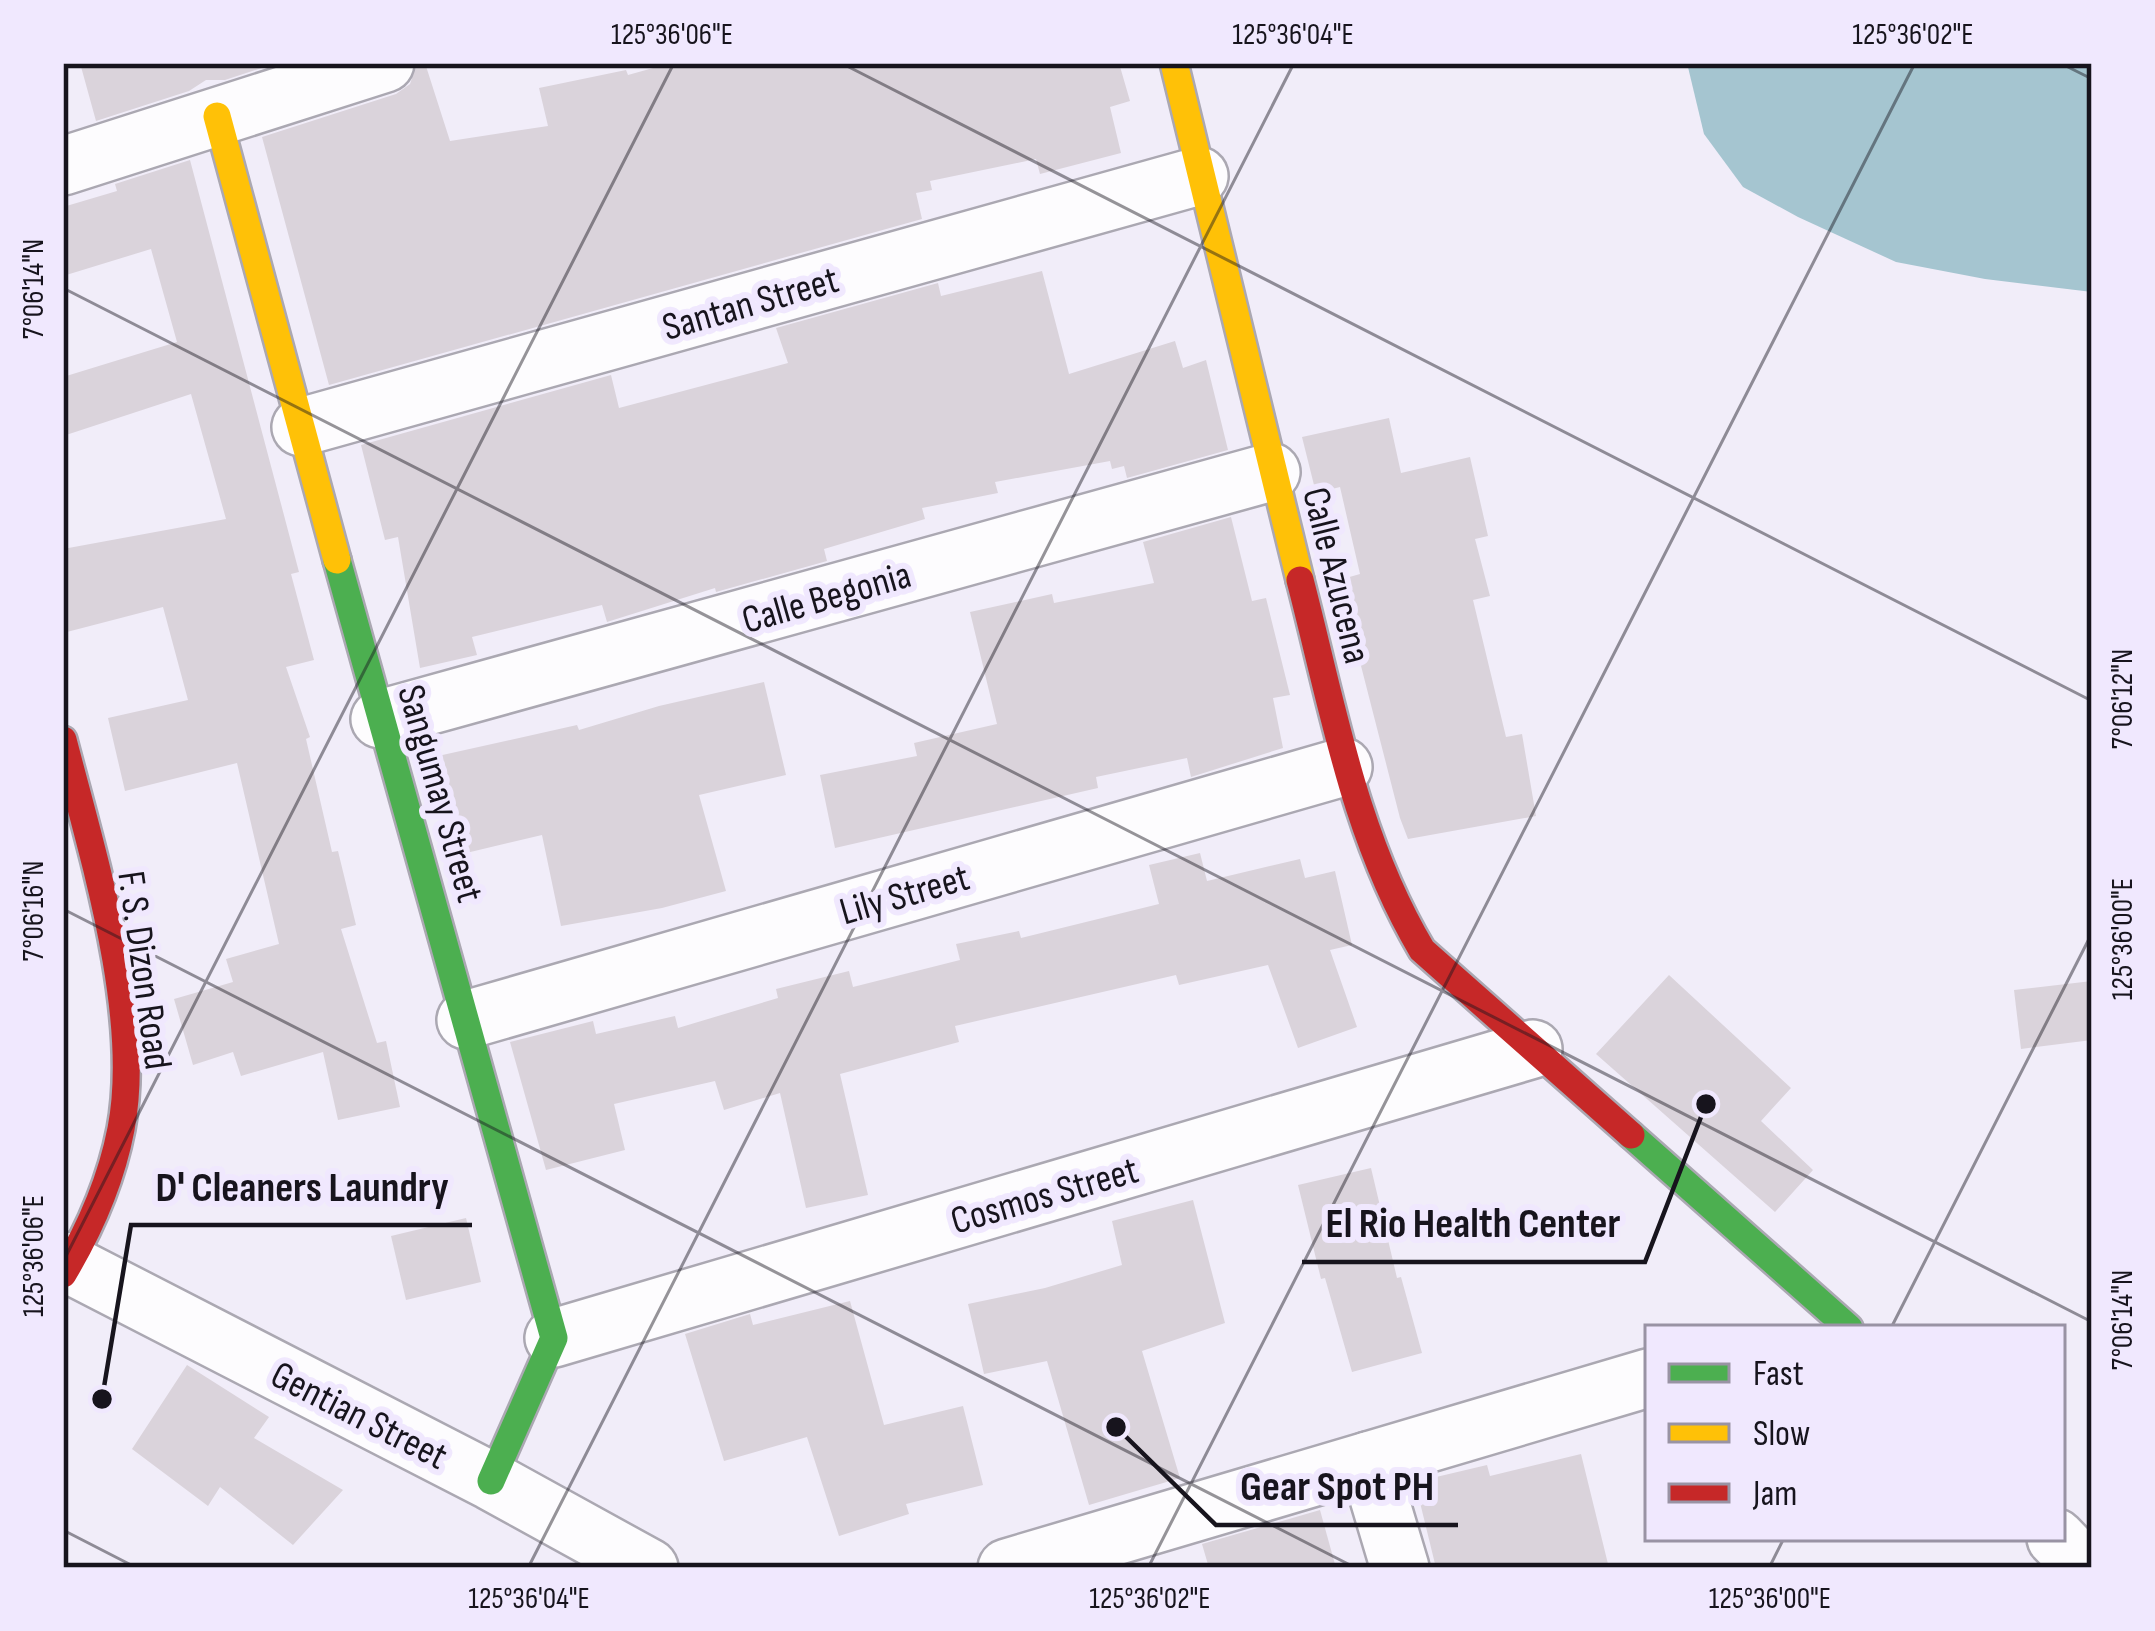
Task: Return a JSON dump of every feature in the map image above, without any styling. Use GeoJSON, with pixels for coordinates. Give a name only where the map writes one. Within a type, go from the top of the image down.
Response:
{"type":"FeatureCollection","features":[{"type":"Feature","properties":{"kind":"street"},"geometry":{"type":"LineString","coordinates":[[63,166],[385,63]]}},
{"type":"Feature","properties":{"kind":"street","name":"Calle Azucena"},"geometry":{"type":"LineString","coordinates":[[1174,63],[1270,472],[1322,664],[1342,767],[1396,913],[1422,950],[1834,1325]]}},
{"type":"Feature","properties":{"kind":"street","name":"Sangumay Street"},"geometry":{"type":"LineString","coordinates":[[218,116],[380,719],[554,1338]]}},
{"type":"Feature","properties":{"kind":"street","name":"Santan Street"},"geometry":{"type":"LineString","coordinates":[[301,428],[1199,176]]}},
{"type":"Feature","properties":{"kind":"street","name":"Calle Begonia"},"geometry":{"type":"LineString","coordinates":[[380,719],[1270,472]]}},
{"type":"Feature","properties":{"kind":"street","name":"F. S. Dizon Road"},"geometry":{"type":"LineString","coordinates":[[63,740],[115,972],[126,1078],[116,1151],[94,1215],[65,1266]]}},
{"type":"Feature","properties":{"kind":"street","name":"Lily Street"},"geometry":{"type":"LineString","coordinates":[[466,1020],[1342,767]]}},
{"type":"Feature","properties":{"kind":"street","name":"Cosmos Street"},"geometry":{"type":"LineString","coordinates":[[554,1338],[1533,1049]]}},
{"type":"Feature","properties":{"kind":"street","name":"Gentian Street"},"geometry":{"type":"LineString","coordinates":[[65,1266],[490,1481],[649,1568]]}},
{"type":"Feature","properties":{"kind":"street"},"geometry":{"type":"LineString","coordinates":[[490,1481],[554,1338]]}},
{"type":"Feature","properties":{"kind":"street"},"geometry":{"type":"LineString","coordinates":[[1007,1568],[1645,1379]]}},
{"type":"Feature","properties":{"kind":"street"},"geometry":{"type":"LineString","coordinates":[[1368,1460],[1400,1568]]}},
{"type":"Feature","properties":{"kind":"street"},"geometry":{"type":"LineString","coordinates":[[2059,1541],[2085,1568]]}},
{"type":"Feature","properties":{"kind":"water"},"geometry":{"type":"Polygon","coordinates":[[[1687,63],[2092,63],[2092,292],[1896,262],[1743,187],[1704,134],[1687,63]]]}},
{"type":"Feature","properties":{"kind":"building"},"geometry":{"type":"Polygon","coordinates":[[[80,63],[277,63],[225,80],[206,80],[189,91],[96,121],[80,63]]]}},
{"type":"Feature","properties":{"kind":"building"},"geometry":{"type":"Polygon","coordinates":[[[417,63],[425,63],[450,141],[548,126],[539,88],[626,70],[628,75],[671,63],[1119,63],[1130,101],[1110,107],[1121,153],[1040,174],[1036,159],[930,181],[932,190],[916,193],[922,219],[329,385],[262,137],[396,94],[410,84],[417,63]]]}},
{"type":"Feature","properties":{"kind":"building"},"geometry":{"type":"Polygon","coordinates":[[[190,160],[299,572],[291,574],[314,660],[286,667],[310,737],[306,739],[332,852],[338,851],[356,925],[341,929],[377,1043],[386,1041],[400,1107],[338,1120],[323,1052],[241,1076],[233,1052],[193,1065],[174,999],[233,982],[226,959],[279,944],[237,763],[125,791],[108,718],[188,700],[163,607],[63,633],[63,549],[226,519],[191,394],[63,436],[63,377],[177,342],[151,249],[63,276],[63,207],[117,191],[115,184],[190,160]]]}},
{"type":"Feature","properties":{"kind":"building"},"geometry":{"type":"Polygon","coordinates":[[[1042,271],[1069,374],[1175,341],[1183,368],[1206,360],[1228,450],[1127,478],[1124,466],[1112,469],[1110,461],[995,482],[998,493],[922,508],[925,519],[824,549],[827,561],[716,592],[715,588],[607,622],[602,605],[472,637],[477,655],[420,668],[398,537],[385,540],[361,445],[611,375],[619,408],[788,363],[776,328],[938,283],[941,296],[1042,271]]]}},
{"type":"Feature","properties":{"kind":"building"},"geometry":{"type":"Polygon","coordinates":[[[1389,418],[1401,473],[1470,457],[1488,536],[1475,539],[1490,596],[1473,600],[1506,737],[1522,734],[1536,816],[1408,839],[1400,818],[1339,580],[1360,574],[1340,487],[1316,493],[1302,437],[1389,418]]]}},
{"type":"Feature","properties":{"kind":"building"},"geometry":{"type":"Polygon","coordinates":[[[1231,517],[1252,601],[1266,598],[1290,695],[1273,698],[1283,748],[1191,777],[1187,758],[1096,777],[1098,788],[835,848],[820,775],[917,756],[914,743],[997,724],[970,612],[1052,594],[1054,603],[1154,583],[1143,542],[1231,517]]]}},
{"type":"Feature","properties":{"kind":"building"},"geometry":{"type":"Polygon","coordinates":[[[764,682],[786,775],[699,795],[726,891],[561,926],[542,835],[462,854],[438,756],[577,725],[579,730],[764,682]]]}},
{"type":"Feature","properties":{"kind":"building"},"geometry":{"type":"Polygon","coordinates":[[[1200,853],[1207,881],[1300,859],[1305,878],[1335,871],[1352,945],[1330,950],[1357,1027],[1298,1048],[1268,965],[1179,985],[1176,975],[955,1026],[959,1042],[840,1074],[868,1195],[806,1208],[780,1093],[724,1110],[715,1081],[614,1104],[625,1150],[546,1170],[510,1042],[593,1021],[596,1034],[675,1016],[678,1028],[778,998],[776,989],[849,971],[853,987],[960,960],[956,944],[1019,931],[1021,938],[1159,904],[1149,865],[1200,853]]]}},
{"type":"Feature","properties":{"kind":"building"},"geometry":{"type":"Polygon","coordinates":[[[1669,975],[1791,1088],[1761,1121],[1813,1170],[1775,1212],[1596,1054],[1669,975]]]}},
{"type":"Feature","properties":{"kind":"building"},"geometry":{"type":"Polygon","coordinates":[[[2092,981],[2092,1040],[2021,1049],[2014,990],[2092,981]]]}},
{"type":"Feature","properties":{"kind":"building"},"geometry":{"type":"Polygon","coordinates":[[[1371,1168],[1397,1278],[1401,1277],[1422,1353],[1352,1372],[1325,1278],[1321,1279],[1298,1185],[1371,1168]]]}},
{"type":"Feature","properties":{"kind":"building"},"geometry":{"type":"Polygon","coordinates":[[[1193,1200],[1225,1323],[1142,1351],[1180,1478],[1089,1505],[1047,1361],[984,1374],[968,1304],[1122,1265],[1112,1221],[1193,1200]]]}},
{"type":"Feature","properties":{"kind":"building"},"geometry":{"type":"Polygon","coordinates":[[[466,1218],[481,1282],[406,1300],[391,1236],[466,1218]]]}},
{"type":"Feature","properties":{"kind":"building"},"geometry":{"type":"Polygon","coordinates":[[[850,1301],[884,1425],[963,1406],[983,1485],[906,1504],[909,1514],[839,1536],[807,1437],[724,1461],[685,1334],[750,1314],[753,1325],[850,1301]]]}},
{"type":"Feature","properties":{"kind":"building"},"geometry":{"type":"Polygon","coordinates":[[[187,1365],[269,1417],[254,1438],[343,1490],[293,1545],[220,1487],[208,1506],[132,1449],[187,1365]]]}},
{"type":"Feature","properties":{"kind":"building"},"geometry":{"type":"Polygon","coordinates":[[[1581,1454],[1609,1568],[1436,1568],[1415,1482],[1487,1465],[1490,1476],[1581,1454]]]}},
{"type":"Feature","properties":{"kind":"building"},"geometry":{"type":"Polygon","coordinates":[[[1320,1510],[1336,1568],[1209,1568],[1202,1544],[1320,1510]]]}},
{"type":"Feature","properties":{"kind":"traffic: fast"},"geometry":{"type":"LineString","coordinates":[[337,560],[554,1338],[491,1481]]}},
{"type":"Feature","properties":{"kind":"traffic: fast"},"geometry":{"type":"LineString","coordinates":[[1631,1135],[1846,1325]]}},
{"type":"Feature","properties":{"kind":"traffic: slow"},"geometry":{"type":"LineString","coordinates":[[1174,63],[1300,580]]}},
{"type":"Feature","properties":{"kind":"traffic: slow"},"geometry":{"type":"LineString","coordinates":[[217,116],[337,560]]}},
{"type":"Feature","properties":{"kind":"traffic: jam"},"geometry":{"type":"LineString","coordinates":[[1300,580],[1362,816],[1422,950],[1631,1135]]}},
{"type":"Feature","properties":{"kind":"traffic: jam"},"geometry":{"type":"LineString","coordinates":[[63,740],[111,934],[120,985],[126,1084],[121,1129],[105,1186],[63,1274]]}},
{"type":"Feature","properties":{"kind":"place","name":"El Rio Health Center"},"geometry":{"type":"Point","coordinates":[1706,1104]}},
{"type":"Feature","properties":{"kind":"place","name":"D' Cleaners Laundry"},"geometry":{"type":"Point","coordinates":[102,1399]}},
{"type":"Feature","properties":{"kind":"place","name":"Gear Spot PH"},"geometry":{"type":"Point","coordinates":[1116,1427]}}]}
